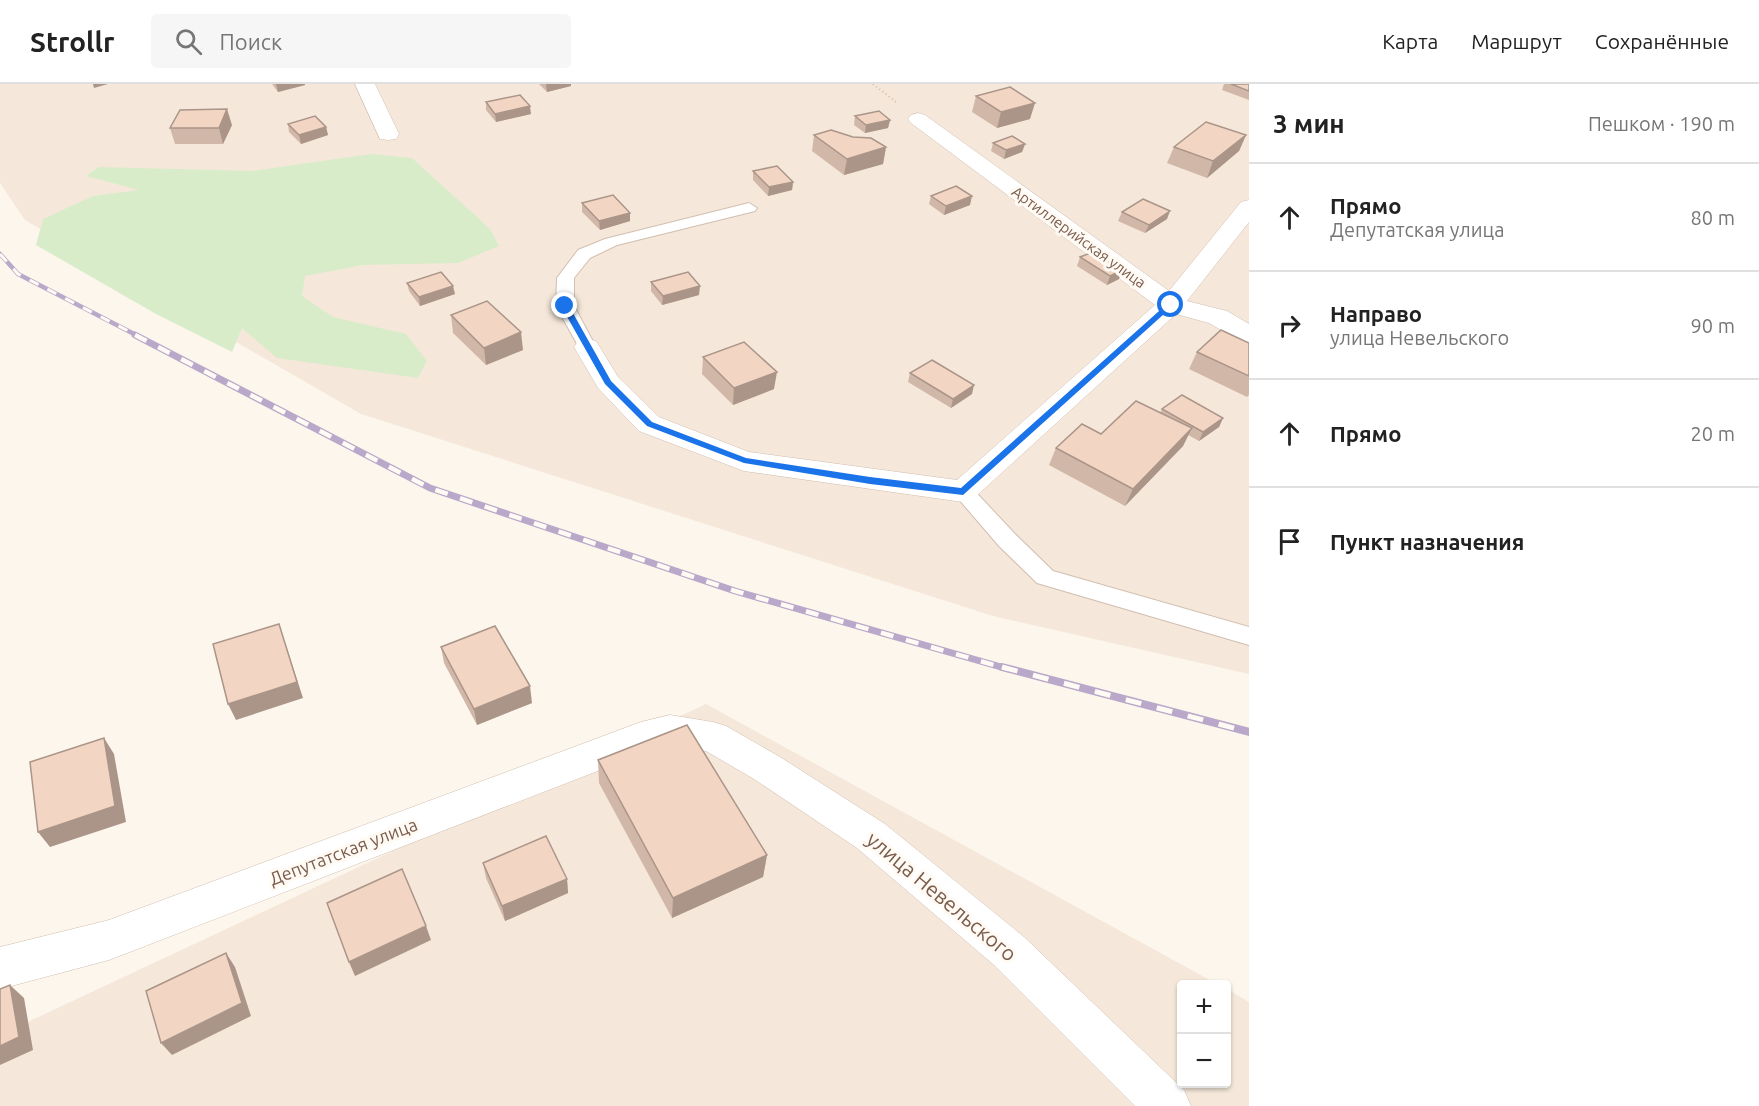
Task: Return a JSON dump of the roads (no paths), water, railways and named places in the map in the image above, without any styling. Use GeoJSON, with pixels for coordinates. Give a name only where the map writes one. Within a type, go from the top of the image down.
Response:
{"type":"FeatureCollection","features":[{"type":"Feature","properties":{"kind":"street"},"geometry":{"type":"LineString","coordinates":[[365,84],[388,134]]}},
{"type":"Feature","properties":{"kind":"street","name":"Артиллерийская улица"},"geometry":{"type":"LineString","coordinates":[[918,119],[1171,305],[1218,317],[1249,335]]}},
{"type":"Feature","properties":{"kind":"street"},"geometry":{"type":"LineString","coordinates":[[587,347],[608,382],[650,424],[744,460],[963,492],[1171,305],[1249,207]]}},
{"type":"Feature","properties":{"kind":"street","name":"Депутатская улица"},"geometry":{"type":"LineString","coordinates":[[0,968],[110,940],[654,734],[669,730],[684,731]]}},
{"type":"Feature","properties":{"kind":"street","name":"улица Невельского"},"geometry":{"type":"LineString","coordinates":[[684,731],[713,737],[767,768],[871,836],[1009,951],[1168,1106]]}},
{"type":"Feature","properties":{"kind":"lane"},"geometry":{"type":"LineString","coordinates":[[587,347],[565,306],[566,278],[584,254],[611,242],[749,207]]}},
{"type":"Feature","properties":{"kind":"lane"},"geometry":{"type":"LineString","coordinates":[[963,492],[1045,577],[1249,636]]}},
{"type":"Feature","properties":{"kind":"railway"},"geometry":{"type":"LineString","coordinates":[[0,254],[18,274],[138,336]]}},
{"type":"Feature","properties":{"kind":"railway"},"geometry":{"type":"LineString","coordinates":[[135,335],[430,488],[735,591],[1008,669]]}},
{"type":"Feature","properties":{"kind":"railway"},"geometry":{"type":"LineString","coordinates":[[1002,667],[1249,732]]}}]}
